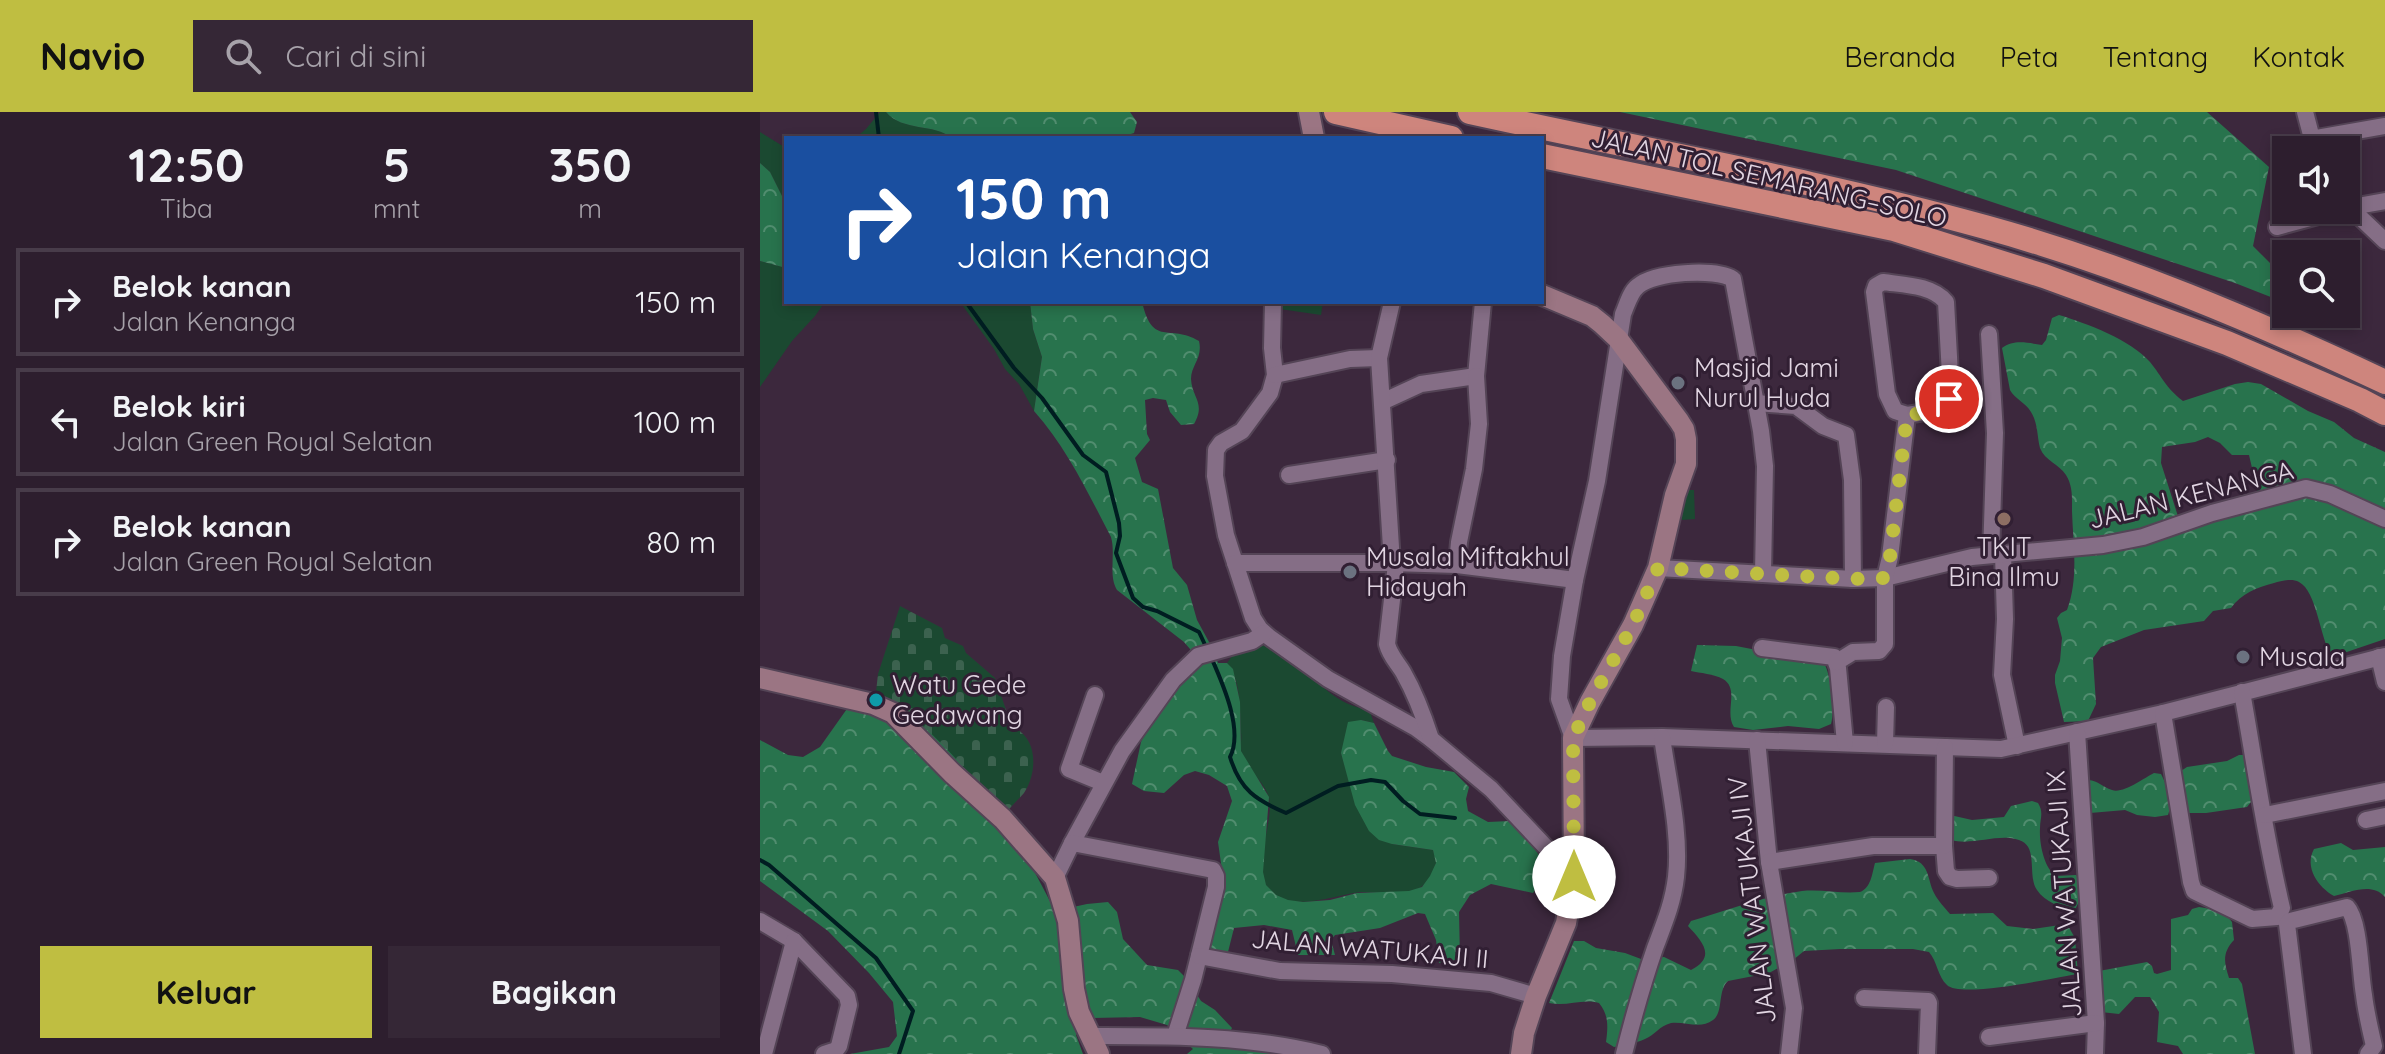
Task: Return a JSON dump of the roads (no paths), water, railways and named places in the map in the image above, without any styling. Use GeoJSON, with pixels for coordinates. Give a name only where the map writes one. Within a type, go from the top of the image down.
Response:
{"type":"FeatureCollection","features":[{"type":"Feature","properties":{"kind":"highway"},"geometry":{"type":"LineString","coordinates":[[1336,112],[1442,136]]}},
{"type":"Feature","properties":{"kind":"highway","name":"JALAN TOL SEMARANG–SOLO"},"geometry":{"type":"LineString","coordinates":[[1470,112],[1792,180],[1986,227],[2155,281],[2385,382]]}},
{"type":"Feature","properties":{"kind":"highway","name":"JALAN TOL SEMARANG–SOLO"},"geometry":{"type":"LineString","coordinates":[[1544,156],[1894,229],[2044,276],[2227,343],[2385,413]]}},
{"type":"Feature","properties":{"kind":"street"},"geometry":{"type":"LineString","coordinates":[[1309,112],[1314,136]]}},
{"type":"Feature","properties":{"kind":"street"},"geometry":{"type":"LineString","coordinates":[[2305,112],[2311,136]]}},
{"type":"Feature","properties":{"kind":"street"},"geometry":{"type":"LineString","coordinates":[[2345,136],[2385,126]]}},
{"type":"Feature","properties":{"kind":"street"},"geometry":{"type":"LineString","coordinates":[[2360,205],[2385,201]]}},
{"type":"Feature","properties":{"kind":"street"},"geometry":{"type":"LineString","coordinates":[[2360,220],[2385,241]]}},
{"type":"Feature","properties":{"kind":"street"},"geometry":{"type":"LineString","coordinates":[[2277,227],[2288,224]]}},
{"type":"Feature","properties":{"kind":"street"},"geometry":{"type":"LineString","coordinates":[[1521,1054],[1536,996],[1566,923],[1574,877],[1573,738],[1559,699],[1562,656],[1597,481],[1623,314],[1634,289],[1648,279],[1696,272],[1724,274],[1733,279],[1765,466],[1763,574]]}},
{"type":"Feature","properties":{"kind":"street"},"geometry":{"type":"LineString","coordinates":[[1883,282],[1929,290],[1946,302],[1951,393],[1940,407],[1930,412],[1907,415],[1895,411],[1887,394],[1874,292],[1876,286],[1883,282]]}},
{"type":"Feature","properties":{"kind":"street"},"geometry":{"type":"LineString","coordinates":[[1544,296],[1592,316],[1618,339],[1684,429],[1686,464],[1675,495],[1658,568],[1633,625],[1573,738]]}},
{"type":"Feature","properties":{"kind":"street"},"geometry":{"type":"LineString","coordinates":[[1273,304],[1275,375],[1270,393],[1242,431],[1221,443],[1216,450],[1215,476],[1226,535],[1253,618],[1264,633],[1328,679],[1431,739],[1491,789],[1574,877]]}},
{"type":"Feature","properties":{"kind":"street"},"geometry":{"type":"LineString","coordinates":[[1392,304],[1379,358],[1394,564],[1387,644],[1390,655],[1412,692],[1431,739]]}},
{"type":"Feature","properties":{"kind":"street"},"geometry":{"type":"LineString","coordinates":[[1457,565],[1479,424],[1476,376],[1483,304]]}},
{"type":"Feature","properties":{"kind":"street"},"geometry":{"type":"LineString","coordinates":[[1989,334],[1997,554],[2005,619],[2002,675],[2017,746]]}},
{"type":"Feature","properties":{"kind":"street"},"geometry":{"type":"LineString","coordinates":[[1275,375],[1350,359],[1379,358]]}},
{"type":"Feature","properties":{"kind":"street"},"geometry":{"type":"LineString","coordinates":[[1382,402],[1421,384],[1476,376]]}},
{"type":"Feature","properties":{"kind":"street"},"geometry":{"type":"LineString","coordinates":[[1755,403],[1796,406],[1823,426],[1846,435],[1852,480],[1853,579]]}},
{"type":"Feature","properties":{"kind":"street"},"geometry":{"type":"LineString","coordinates":[[1837,662],[1853,652],[1879,651],[1885,644],[1885,578],[1907,415]]}},
{"type":"Feature","properties":{"kind":"street"},"geometry":{"type":"LineString","coordinates":[[1289,475],[1387,460]]}},
{"type":"Feature","properties":{"kind":"street","name":"JALAN KENANGA"},"geometry":{"type":"LineString","coordinates":[[1658,568],[1853,579],[1885,578],[1972,557],[2117,543],[2306,488],[2330,494],[2385,519]]}},
{"type":"Feature","properties":{"kind":"street"},"geometry":{"type":"LineString","coordinates":[[1235,563],[1457,565],[1575,580]]}},
{"type":"Feature","properties":{"kind":"street"},"geometry":{"type":"LineString","coordinates":[[1055,878],[1103,783],[1161,695],[1205,653],[1252,641],[1264,633]]}},
{"type":"Feature","properties":{"kind":"street"},"geometry":{"type":"LineString","coordinates":[[1762,648],[1834,657],[1845,743]]}},
{"type":"Feature","properties":{"kind":"street"},"geometry":{"type":"LineString","coordinates":[[1573,738],[1662,737],[2001,749],[2163,713],[2382,656],[2385,682]]}},
{"type":"Feature","properties":{"kind":"street"},"geometry":{"type":"LineString","coordinates":[[760,678],[873,704],[893,713],[1003,819],[1055,878],[1068,921],[1079,1012],[1094,1045],[1175,1036],[1286,1045],[1322,1054]]}},
{"type":"Feature","properties":{"kind":"street"},"geometry":{"type":"LineString","coordinates":[[2163,713],[2193,887],[2200,894],[2252,919],[2277,917],[2281,915],[2282,908],[2268,848],[2265,815],[2242,692]]}},
{"type":"Feature","properties":{"kind":"street"},"geometry":{"type":"LineString","coordinates":[[1095,695],[1069,769],[1103,783]]}},
{"type":"Feature","properties":{"kind":"street"},"geometry":{"type":"LineString","coordinates":[[1885,744],[1886,707]]}},
{"type":"Feature","properties":{"kind":"street","name":"JALAN WATUKAJI IX"},"geometry":{"type":"LineString","coordinates":[[2077,732],[2096,1023],[2095,1054]]}},
{"type":"Feature","properties":{"kind":"street"},"geometry":{"type":"LineString","coordinates":[[1624,1054],[1638,1000],[1672,905],[1676,875],[1678,845],[1662,737]]}},
{"type":"Feature","properties":{"kind":"street","name":"JALAN WATUKAJI IV"},"geometry":{"type":"LineString","coordinates":[[1757,740],[1769,862],[1794,1008],[1789,1054]]}},
{"type":"Feature","properties":{"kind":"street"},"geometry":{"type":"LineString","coordinates":[[1945,747],[1946,871],[1950,877],[1957,879],[1989,878]]}},
{"type":"Feature","properties":{"kind":"street"},"geometry":{"type":"LineString","coordinates":[[2265,815],[2385,791]]}},
{"type":"Feature","properties":{"kind":"street"},"geometry":{"type":"LineString","coordinates":[[2366,820],[2385,816]]}},
{"type":"Feature","properties":{"kind":"street"},"geometry":{"type":"LineString","coordinates":[[1072,843],[1213,870],[1216,887],[1175,1036]]}},
{"type":"Feature","properties":{"kind":"street"},"geometry":{"type":"LineString","coordinates":[[1769,862],[1873,846],[1944,846]]}},
{"type":"Feature","properties":{"kind":"street"},"geometry":{"type":"LineString","coordinates":[[2303,1054],[2287,924],[2347,907],[2358,944],[2374,1046],[2368,1054]]}},
{"type":"Feature","properties":{"kind":"street"},"geometry":{"type":"LineString","coordinates":[[760,921],[794,941],[845,993],[848,1000],[839,1046],[824,1054]]}},
{"type":"Feature","properties":{"kind":"street"},"geometry":{"type":"LineString","coordinates":[[764,1054],[794,941]]}},
{"type":"Feature","properties":{"kind":"street","name":"JALAN WATUKAJI II"},"geometry":{"type":"LineString","coordinates":[[1199,956],[1280,971],[1392,974],[1491,983],[1536,996]]}},
{"type":"Feature","properties":{"kind":"street"},"geometry":{"type":"LineString","coordinates":[[1864,998],[1928,1001],[1927,1054]]}},
{"type":"Feature","properties":{"kind":"street"},"geometry":{"type":"LineString","coordinates":[[1989,1037],[2096,1023]]}},
{"type":"Feature","properties":{"kind":"waterway"},"geometry":{"type":"LineString","coordinates":[[876,112],[879,136]]}},
{"type":"Feature","properties":{"kind":"waterway"},"geometry":{"type":"LineString","coordinates":[[967,304],[1083,455],[1106,472],[1119,523],[1116,553],[1133,598],[1143,607],[1199,632],[1207,649]]}},
{"type":"Feature","properties":{"kind":"waterway"},"geometry":{"type":"LineString","coordinates":[[1211,657],[1233,720],[1234,746],[1230,757],[1244,786],[1258,798],[1286,813],[1338,786],[1371,780],[1385,782],[1420,814],[1455,818]]}},
{"type":"Feature","properties":{"kind":"waterway"},"geometry":{"type":"LineString","coordinates":[[760,860],[876,958],[913,1011],[899,1054]]}},
{"type":"Feature","properties":{"kind":"place","name":"Masjid Jami Nurul Huda"},"geometry":{"type":"Point","coordinates":[1678,383]}},
{"type":"Feature","properties":{"kind":"place","name":"TKIT Bina Ilmu"},"geometry":{"type":"Point","coordinates":[2004,519]}},
{"type":"Feature","properties":{"kind":"place","name":"Musala Miftakhul Hidayah"},"geometry":{"type":"Point","coordinates":[1350,572]}},
{"type":"Feature","properties":{"kind":"place","name":"Musala"},"geometry":{"type":"Point","coordinates":[2243,657]}},
{"type":"Feature","properties":{"kind":"place","name":"Watu Gede Gedawang"},"geometry":{"type":"Point","coordinates":[876,700]}}]}
